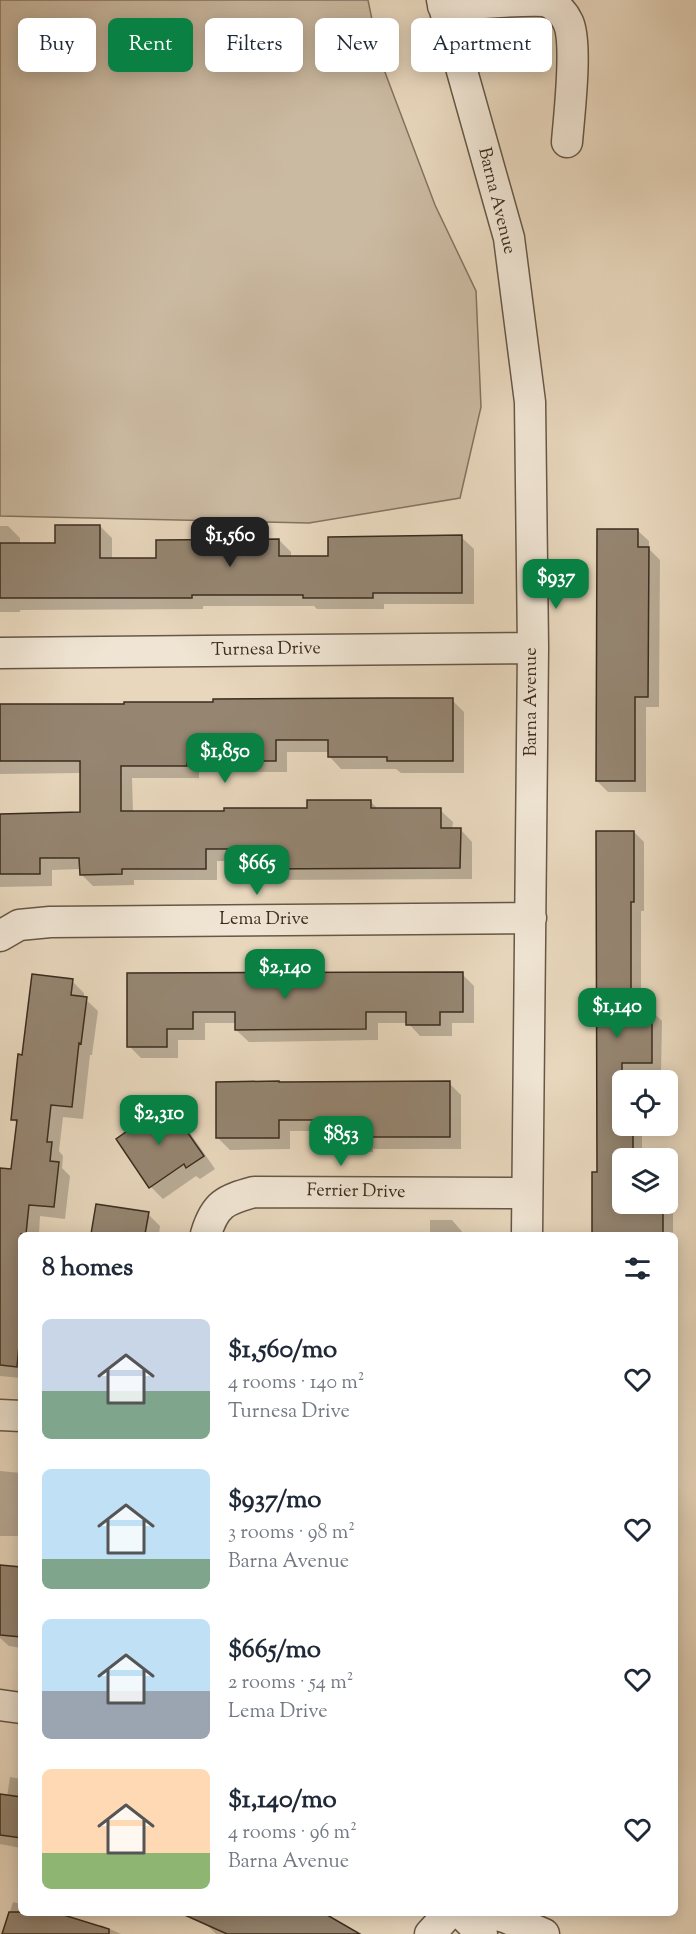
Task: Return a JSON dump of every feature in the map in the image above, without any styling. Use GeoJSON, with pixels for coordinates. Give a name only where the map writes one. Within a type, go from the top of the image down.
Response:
{"type":"FeatureCollection","features":[{"type":"Feature","properties":{"kind":"street"},"geometry":{"type":"LineString","coordinates":[[443,3],[523,0],[544,1],[559,8],[569,24],[572,57],[567,142]]}},
{"type":"Feature","properties":{"kind":"street","name":"Barna Avenue"},"geometry":{"type":"LineString","coordinates":[[443,3],[508,238],[530,402],[533,648],[527,1232]]}},
{"type":"Feature","properties":{"kind":"street","name":"Turnesa Drive"},"geometry":{"type":"LineString","coordinates":[[0,653],[533,648]]}},
{"type":"Feature","properties":{"kind":"street","name":"Lema Drive"},"geometry":{"type":"LineString","coordinates":[[0,936],[20,925],[50,922],[531,918]]}},
{"type":"Feature","properties":{"kind":"street","name":"Ferrier Drive"},"geometry":{"type":"LineString","coordinates":[[207,1232],[211,1217],[229,1199],[254,1192],[527,1193]]}},
{"type":"Feature","properties":{"kind":"street"},"geometry":{"type":"LineString","coordinates":[[0,1415],[18,1416]]}},
{"type":"Feature","properties":{"kind":"street"},"geometry":{"type":"LineString","coordinates":[[0,1705],[18,1708]]}},
{"type":"Feature","properties":{"kind":"street"},"geometry":{"type":"LineString","coordinates":[[430,1934],[446,1916]]}},
{"type":"Feature","properties":{"kind":"street"},"geometry":{"type":"LineString","coordinates":[[464,1916],[482,1934]]}},
{"type":"Feature","properties":{"kind":"street"},"geometry":{"type":"LineString","coordinates":[[500,1916],[544,1934]]}},
{"type":"Feature","properties":{"kind":"shaded area"},"geometry":{"type":"Polygon","coordinates":[[[0,0],[368,0],[372,18],[315,18],[315,72],[385,72],[435,205],[476,291],[481,407],[460,498],[309,523],[0,516],[0,0]]]}},
{"type":"Feature","properties":{"kind":"building"},"geometry":{"type":"Polygon","coordinates":[[[55,525],[100,525],[100,558],[156,558],[156,540],[279,539],[279,556],[328,556],[328,537],[462,535],[462,593],[373,593],[373,598],[303,598],[303,595],[192,595],[192,598],[0,598],[0,543],[55,543],[55,525]]]}},
{"type":"Feature","properties":{"kind":"building"},"geometry":{"type":"Polygon","coordinates":[[[597,529],[638,529],[638,547],[649,547],[648,697],[635,697],[635,781],[596,781],[597,529]]]}},
{"type":"Feature","properties":{"kind":"building"},"geometry":{"type":"Polygon","coordinates":[[[453,698],[453,761],[387,761],[387,757],[328,757],[328,740],[276,740],[276,761],[187,761],[187,766],[121,766],[121,811],[307,808],[307,800],[371,800],[371,808],[441,808],[441,828],[461,828],[460,868],[250,869],[250,849],[206,849],[206,869],[122,869],[122,874],[80,875],[79,858],[40,858],[40,874],[0,874],[0,814],[80,812],[80,761],[0,761],[0,704],[213,702],[213,699],[453,698]]]}},
{"type":"Feature","properties":{"kind":"building"},"geometry":{"type":"Polygon","coordinates":[[[596,831],[634,831],[634,902],[631,902],[631,1009],[652,1009],[652,1063],[622,1063],[622,1070],[612,1070],[612,1136],[633,1136],[633,1148],[612,1148],[612,1214],[663,1214],[663,1232],[592,1232],[592,1172],[597,1172],[596,831]]]}},
{"type":"Feature","properties":{"kind":"building"},"geometry":{"type":"Polygon","coordinates":[[[463,972],[463,1012],[440,1012],[440,1025],[406,1025],[406,1012],[366,1012],[366,1029],[235,1030],[235,1012],[193,1012],[193,1029],[167,1029],[167,1047],[127,1047],[127,973],[463,972]]]}},
{"type":"Feature","properties":{"kind":"building"},"geometry":{"type":"Polygon","coordinates":[[[32,974],[73,979],[71,995],[87,997],[72,1107],[51,1105],[47,1142],[52,1142],[50,1161],[59,1162],[54,1207],[29,1205],[26,1232],[18,1232],[17,1367],[0,1365],[0,1168],[11,1169],[17,1120],[11,1120],[18,1054],[22,1055],[32,974]]]}},
{"type":"Feature","properties":{"kind":"building"},"geometry":{"type":"Polygon","coordinates":[[[450,1081],[450,1137],[362,1137],[362,1140],[325,1140],[325,1120],[279,1120],[279,1138],[216,1138],[216,1082],[450,1081]]]}},
{"type":"Feature","properties":{"kind":"building"},"geometry":{"type":"Polygon","coordinates":[[[167,1103],[204,1156],[186,1168],[184,1164],[149,1188],[116,1139],[167,1103]]]}},
{"type":"Feature","properties":{"kind":"building"},"geometry":{"type":"Polygon","coordinates":[[[96,1204],[149,1212],[145,1232],[91,1232],[96,1204]]]}},
{"type":"Feature","properties":{"kind":"building"},"geometry":{"type":"Polygon","coordinates":[[[0,1565],[18,1567],[18,1637],[0,1635],[0,1565]]]}},
{"type":"Feature","properties":{"kind":"building"},"geometry":{"type":"Polygon","coordinates":[[[0,1794],[18,1797],[18,1838],[0,1835],[0,1794]]]}},
{"type":"Feature","properties":{"kind":"building"},"geometry":{"type":"Polygon","coordinates":[[[9,1912],[18,1912],[18,1916],[67,1916],[109,1929],[109,1934],[2,1934],[9,1912]]]}},
{"type":"Feature","properties":{"kind":"building"},"geometry":{"type":"Polygon","coordinates":[[[187,1916],[329,1916],[360,1934],[227,1934],[187,1916]]]}}]}
